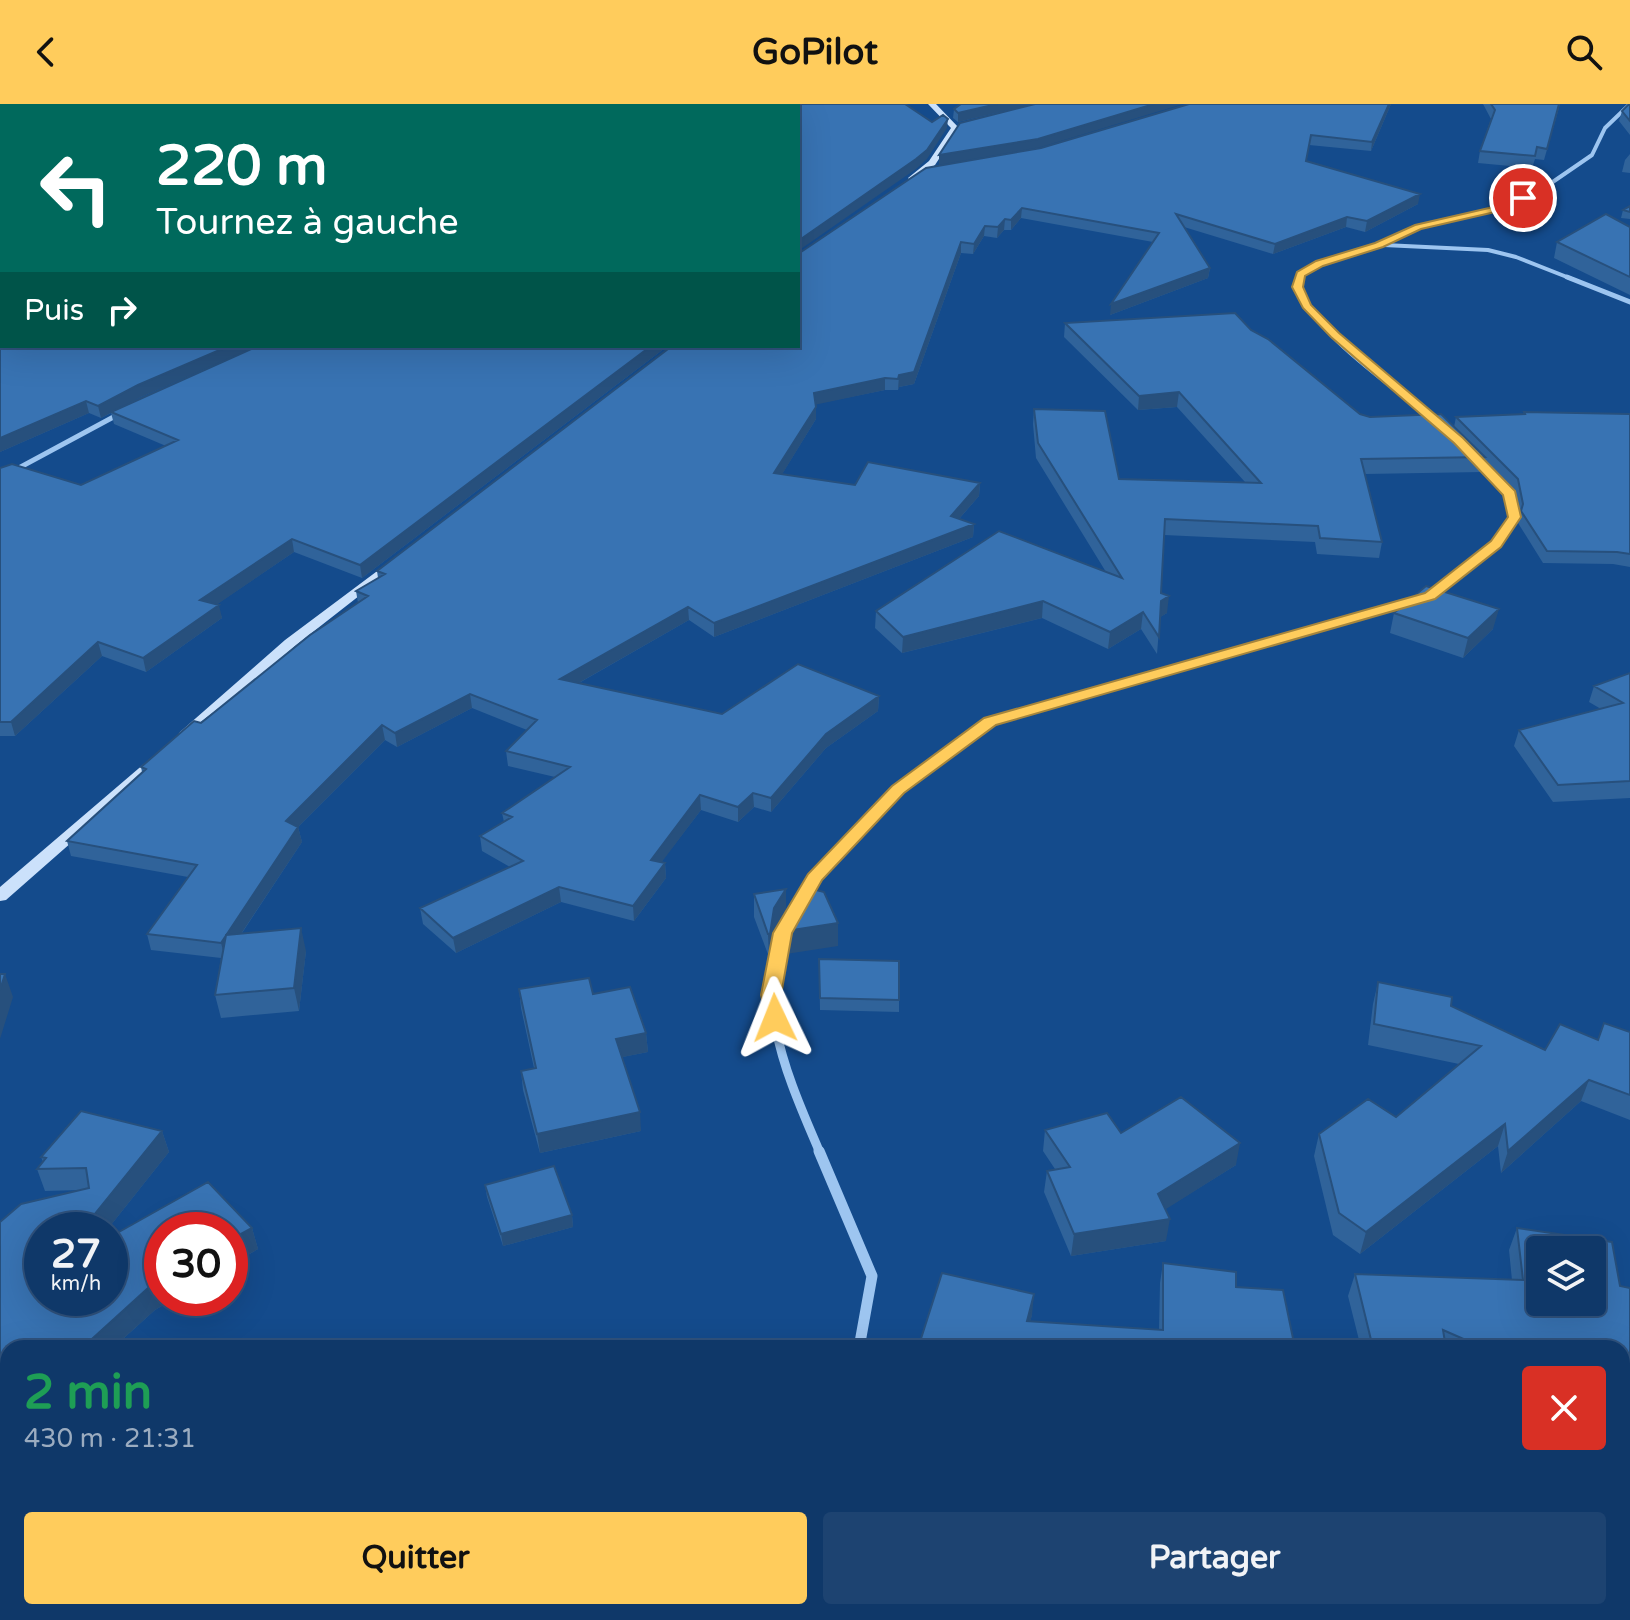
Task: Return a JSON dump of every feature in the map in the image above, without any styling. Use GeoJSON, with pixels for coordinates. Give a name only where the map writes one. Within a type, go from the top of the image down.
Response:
{"type":"FeatureCollection","features":[{"type":"Feature","properties":{"kind":"main road"},"geometry":{"type":"LineString","coordinates":[[896,190],[932,163],[955,128],[932,104]]}},
{"type":"Feature","properties":{"kind":"main road"},"geometry":{"type":"LineString","coordinates":[[174,744],[290,643],[403,556]]}},
{"type":"Feature","properties":{"kind":"main road"},"geometry":{"type":"LineString","coordinates":[[0,896],[163,755]]}},
{"type":"Feature","properties":{"kind":"street"},"geometry":{"type":"LineString","coordinates":[[1436,421],[1335,335],[1306,306],[1298,287],[1300,274],[1319,263],[1379,245],[1418,227],[1492,210],[1541,190],[1592,155],[1599,147],[1605,128],[1630,104]]}},
{"type":"Feature","properties":{"kind":"street"},"geometry":{"type":"LineString","coordinates":[[921,173],[935,171]]}},
{"type":"Feature","properties":{"kind":"street"},"geometry":{"type":"LineString","coordinates":[[1379,245],[1488,250],[1516,257],[1630,302]]}},
{"type":"Feature","properties":{"kind":"street"},"geometry":{"type":"LineString","coordinates":[[0,478],[130,408]]}},
{"type":"Feature","properties":{"kind":"street"},"geometry":{"type":"LineString","coordinates":[[802,900],[815,878],[898,790],[990,722],[1430,596],[1496,544],[1514,517],[1510,494],[1469,451]]}},
{"type":"Feature","properties":{"kind":"street"},"geometry":{"type":"LineString","coordinates":[[795,911],[782,933],[771,995],[783,1065],[872,1276],[863,1340]]}},
{"type":"Feature","properties":{"kind":"building"},"geometry":{"type":"Polygon","coordinates":[[[800,104],[905,104],[932,122],[943,115],[948,119],[927,150],[800,240],[800,104]]]}},
{"type":"Feature","properties":{"kind":"building"},"geometry":{"type":"Polygon","coordinates":[[[961,104],[997,104],[958,113],[954,109],[961,104]]]}},
{"type":"Feature","properties":{"kind":"building"},"geometry":{"type":"Polygon","coordinates":[[[1035,104],[1154,104],[1038,139],[939,155],[960,123],[1035,104]]]}},
{"type":"Feature","properties":{"kind":"building"},"geometry":{"type":"Polygon","coordinates":[[[1189,104],[1389,104],[1372,142],[1311,135],[1306,161],[1420,194],[1367,221],[1347,217],[1275,244],[1176,214],[1210,268],[1111,304],[1159,233],[1022,208],[1011,220],[1005,219],[998,227],[985,226],[974,244],[961,242],[914,372],[899,375],[898,379],[885,378],[814,393],[816,407],[774,473],[855,485],[868,462],[980,483],[951,516],[974,524],[714,623],[688,607],[560,679],[722,714],[798,664],[879,696],[826,734],[771,798],[753,793],[738,807],[700,795],[651,860],[665,863],[633,906],[559,887],[453,938],[420,908],[523,861],[480,836],[512,817],[502,813],[570,767],[506,751],[537,720],[470,694],[395,733],[382,725],[286,821],[298,827],[221,943],[147,934],[197,865],[67,841],[146,769],[141,767],[194,721],[201,723],[310,635],[368,596],[356,591],[385,574],[377,571],[669,348],[800,348],[800,253],[926,168],[1041,148],[1189,104]]]}},
{"type":"Feature","properties":{"kind":"building"},"geometry":{"type":"Polygon","coordinates":[[[1491,104],[1559,104],[1547,149],[1537,147],[1535,156],[1480,151],[1495,110],[1491,104]]]}},
{"type":"Feature","properties":{"kind":"building"},"geometry":{"type":"Polygon","coordinates":[[[1630,104],[1630,121],[1622,111],[1630,104]]]}},
{"type":"Feature","properties":{"kind":"building"},"geometry":{"type":"Polygon","coordinates":[[[1606,214],[1630,227],[1630,277],[1557,242],[1606,214]]]}},
{"type":"Feature","properties":{"kind":"building"},"geometry":{"type":"Polygon","coordinates":[[[1235,313],[1251,330],[1268,339],[1360,414],[1370,417],[1441,414],[1485,457],[1361,459],[1382,542],[1320,538],[1318,526],[1165,519],[1161,593],[1169,596],[1161,601],[1159,637],[1143,612],[1110,632],[1043,601],[903,637],[876,611],[999,531],[1122,578],[1038,443],[1034,409],[1105,411],[1119,479],[1261,483],[1179,392],[1139,396],[1065,323],[1235,313]]]}},
{"type":"Feature","properties":{"kind":"building"},"geometry":{"type":"Polygon","coordinates":[[[0,348],[224,348],[98,406],[86,401],[0,438],[0,348]]]}},
{"type":"Feature","properties":{"kind":"building"},"geometry":{"type":"Polygon","coordinates":[[[254,348],[648,348],[360,565],[292,539],[200,600],[219,605],[143,658],[98,642],[11,722],[0,722],[0,468],[12,464],[81,485],[178,440],[111,412],[254,348]]]}},
{"type":"Feature","properties":{"kind":"building"},"geometry":{"type":"Polygon","coordinates":[[[1524,412],[1630,414],[1630,554],[1547,551],[1521,511],[1523,504],[1518,479],[1456,417],[1524,412]]]}},
{"type":"Feature","properties":{"kind":"building"},"geometry":{"type":"Polygon","coordinates":[[[1426,586],[1499,609],[1468,638],[1394,613],[1426,586]]]}},
{"type":"Feature","properties":{"kind":"building"},"geometry":{"type":"Polygon","coordinates":[[[1630,673],[1630,781],[1558,785],[1519,730],[1623,703],[1594,686],[1630,673]]]}},
{"type":"Feature","properties":{"kind":"building"},"geometry":{"type":"Polygon","coordinates":[[[805,887],[824,892],[838,923],[786,931],[789,913],[805,887]]]}},
{"type":"Feature","properties":{"kind":"building"},"geometry":{"type":"Polygon","coordinates":[[[786,889],[774,908],[768,934],[754,894],[786,889]]]}},
{"type":"Feature","properties":{"kind":"building"},"geometry":{"type":"Polygon","coordinates":[[[301,928],[294,988],[215,995],[226,935],[301,928]]]}},
{"type":"Feature","properties":{"kind":"building"},"geometry":{"type":"Polygon","coordinates":[[[819,959],[899,961],[899,1000],[820,998],[819,959]]]}},
{"type":"Feature","properties":{"kind":"building"},"geometry":{"type":"Polygon","coordinates":[[[589,978],[593,994],[630,987],[646,1033],[616,1039],[640,1112],[537,1134],[521,1071],[536,1068],[519,989],[589,978]]]}},
{"type":"Feature","properties":{"kind":"building"},"geometry":{"type":"Polygon","coordinates":[[[1378,982],[1452,997],[1451,1006],[1545,1050],[1560,1024],[1598,1040],[1604,1023],[1630,1032],[1630,1095],[1589,1080],[1508,1151],[1505,1124],[1366,1232],[1339,1213],[1319,1134],[1368,1099],[1396,1117],[1481,1046],[1374,1024],[1378,982]]]}},
{"type":"Feature","properties":{"kind":"building"},"geometry":{"type":"Polygon","coordinates":[[[1181,1097],[1240,1143],[1158,1194],[1170,1219],[1074,1234],[1047,1171],[1070,1167],[1045,1130],[1107,1113],[1121,1133],[1181,1097]]]}},
{"type":"Feature","properties":{"kind":"building"},"geometry":{"type":"Polygon","coordinates":[[[81,1111],[162,1131],[97,1212],[24,1212],[24,1316],[117,1316],[91,1340],[0,1340],[0,1222],[21,1204],[89,1188],[86,1168],[37,1169],[46,1158],[41,1157],[81,1111]]]}},
{"type":"Feature","properties":{"kind":"building"},"geometry":{"type":"Polygon","coordinates":[[[554,1166],[572,1215],[501,1234],[485,1185],[554,1166]]]}},
{"type":"Feature","properties":{"kind":"building"},"geometry":{"type":"Polygon","coordinates":[[[208,1182],[237,1212],[155,1212],[208,1182]]]}},
{"type":"Feature","properties":{"kind":"building"},"geometry":{"type":"Polygon","coordinates":[[[144,1218],[144,1292],[128,1306],[128,1227],[144,1218]]]}},
{"type":"Feature","properties":{"kind":"building"},"geometry":{"type":"Polygon","coordinates":[[[1517,1228],[1571,1236],[1526,1236],[1526,1316],[1606,1316],[1606,1241],[1612,1242],[1620,1286],[1630,1288],[1630,1340],[1466,1340],[1443,1330],[1445,1340],[1371,1340],[1355,1274],[1523,1280],[1517,1228]]]}},
{"type":"Feature","properties":{"kind":"building"},"geometry":{"type":"Polygon","coordinates":[[[1163,1263],[1236,1272],[1236,1287],[1283,1290],[1293,1340],[921,1340],[942,1273],[1034,1294],[1027,1321],[1163,1330],[1163,1263]]]}},
{"type":"Feature","properties":{"kind":"route"},"geometry":{"type":"LineString","coordinates":[[775,1018],[771,995],[782,933],[815,878],[898,790],[990,722],[1430,596],[1496,544],[1514,517],[1510,494],[1459,440],[1335,335],[1306,306],[1298,287],[1300,274],[1319,263],[1379,245],[1418,227],[1492,210],[1523,198]]}}]}
